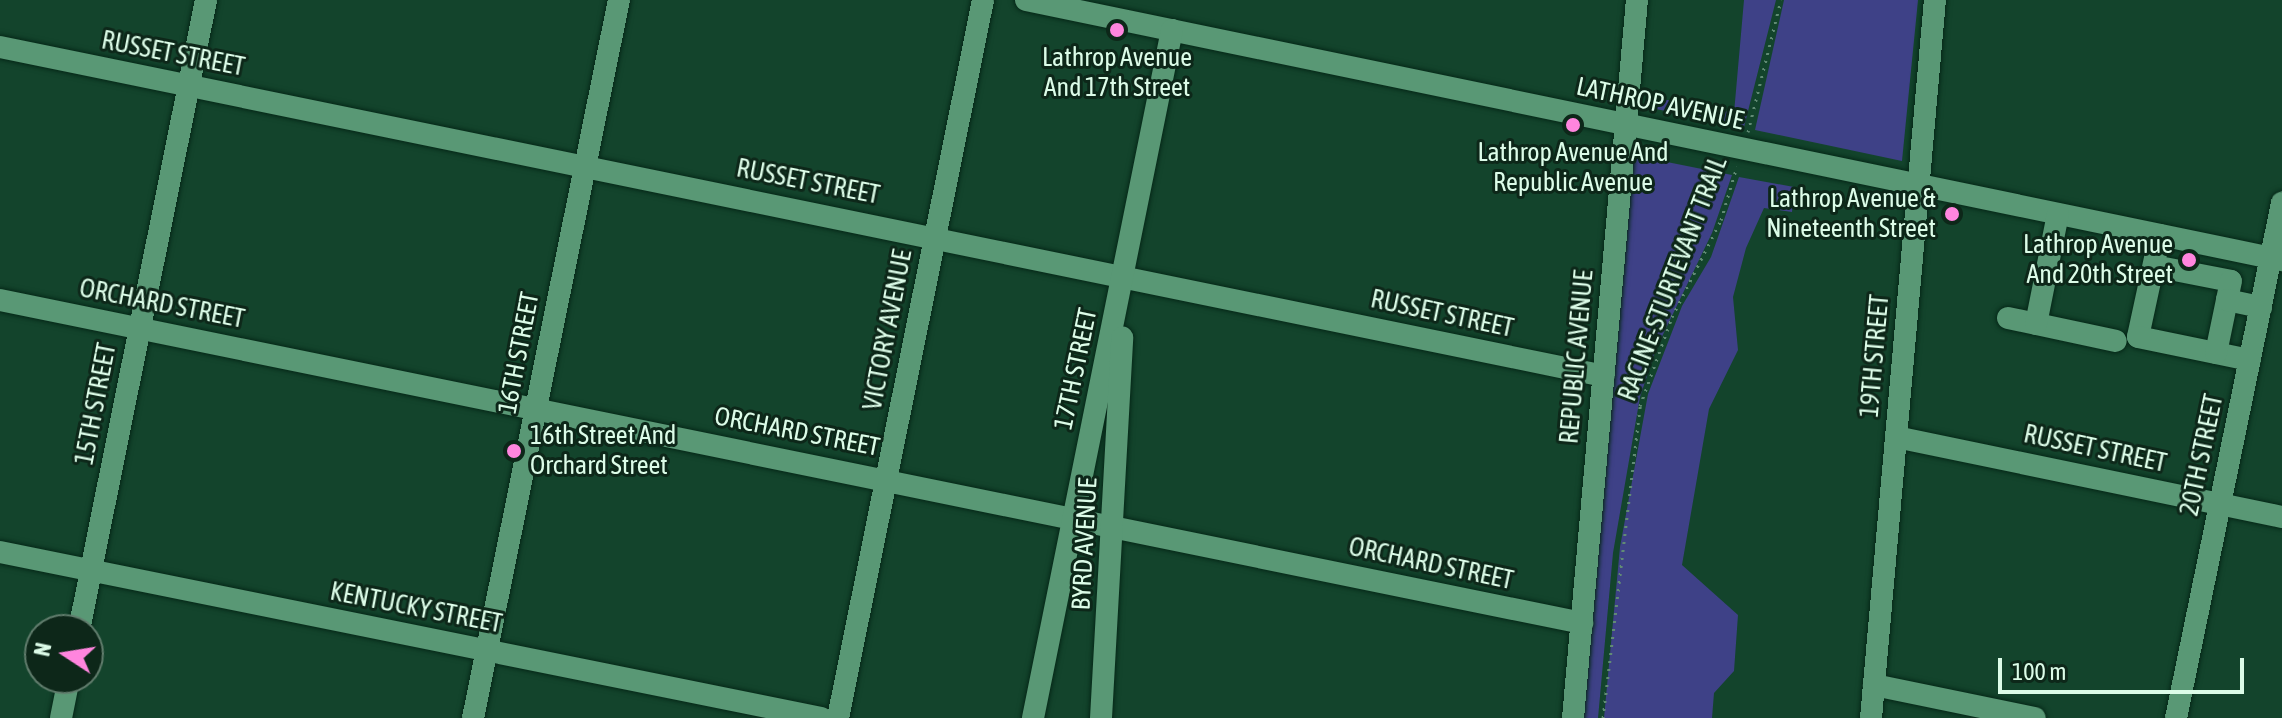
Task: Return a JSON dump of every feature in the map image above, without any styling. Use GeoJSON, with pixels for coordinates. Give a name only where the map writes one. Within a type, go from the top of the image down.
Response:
{"type":"FeatureCollection","features":[{"type":"Feature","properties":{"kind":"street","name":"15TH STREET"},"geometry":{"type":"LineString","coordinates":[[82,614],[206,0]]}},
{"type":"Feature","properties":{"kind":"street","name":"16TH STREET"},"geometry":{"type":"LineString","coordinates":[[473,718],[619,0]]}},
{"type":"Feature","properties":{"kind":"street","name":"VICTORY AVENUE"},"geometry":{"type":"LineString","coordinates":[[838,718],[983,0]]}},
{"type":"Feature","properties":{"kind":"street","name":"LATHROP AVENUE"},"geometry":{"type":"LineString","coordinates":[[1026,0],[2276,259]]}},
{"type":"Feature","properties":{"kind":"street","name":"REPUBLIC AVENUE"},"geometry":{"type":"LineString","coordinates":[[1573,718],[1623,124],[1637,0]]}},
{"type":"Feature","properties":{"kind":"street","name":"19TH STREET"},"geometry":{"type":"LineString","coordinates":[[1871,718],[1935,0]]}},
{"type":"Feature","properties":{"kind":"street","name":"17TH STREET"},"geometry":{"type":"LineString","coordinates":[[1033,718],[1172,30]]}},
{"type":"Feature","properties":{"kind":"street","name":"RUSSET STREET"},"geometry":{"type":"LineString","coordinates":[[0,47],[1604,376]]}},
{"type":"Feature","properties":{"kind":"street","name":"20TH STREET"},"geometry":{"type":"LineString","coordinates":[[2176,718],[2261,307],[2276,259],[2281,212]]}},
{"type":"Feature","properties":{"kind":"street"},"geometry":{"type":"LineString","coordinates":[[2036,324],[2058,214]]}},
{"type":"Feature","properties":{"kind":"street"},"geometry":{"type":"LineString","coordinates":[[2160,235],[2138,337],[2250,360]]}},
{"type":"Feature","properties":{"kind":"street"},"geometry":{"type":"LineString","coordinates":[[2217,278],[2223,248]]}},
{"type":"Feature","properties":{"kind":"street"},"geometry":{"type":"LineString","coordinates":[[2154,266],[2231,281],[2216,353]]}},
{"type":"Feature","properties":{"kind":"street","name":"BYRD AVENUE"},"geometry":{"type":"LineString","coordinates":[[1101,718],[1115,527],[1124,277]]}},
{"type":"Feature","properties":{"kind":"street","name":"ORCHARD STREET"},"geometry":{"type":"LineString","coordinates":[[0,300],[1582,623]]}},
{"type":"Feature","properties":{"kind":"street"},"geometry":{"type":"LineString","coordinates":[[2227,300],[2261,307]]}},
{"type":"Feature","properties":{"kind":"street"},"geometry":{"type":"LineString","coordinates":[[2008,318],[2116,341]]}},
{"type":"Feature","properties":{"kind":"street","name":"RUSSET STREET"},"geometry":{"type":"LineString","coordinates":[[1896,437],[2282,517]]}},
{"type":"Feature","properties":{"kind":"street","name":"KENTUCKY STREET"},"geometry":{"type":"LineString","coordinates":[[0,552],[821,718]]}},
{"type":"Feature","properties":{"kind":"street"},"geometry":{"type":"LineString","coordinates":[[1874,685],[2035,718]]}},
{"type":"Feature","properties":{"kind":"street"},"geometry":{"type":"LineString","coordinates":[[61,718],[66,694]]}},
{"type":"Feature","properties":{"kind":"path","name":"RACINE-STURTEVANT TRAIL"},"geometry":{"type":"LineString","coordinates":[[1603,718],[1640,406],[1672,317],[1721,220],[1781,0]]}},
{"type":"Feature","properties":{"kind":"shaded area"},"geometry":{"type":"Polygon","coordinates":[[[1744,0],[1776,0],[1744,127],[1646,107],[1647,96],[1734,113],[1744,0]]]}},
{"type":"Feature","properties":{"kind":"shaded area"},"geometry":{"type":"Polygon","coordinates":[[[1784,0],[1918,0],[1902,161],[1755,130],[1784,0]]]}},
{"type":"Feature","properties":{"kind":"shaded area"},"geometry":{"type":"Polygon","coordinates":[[[1632,155],[1732,175],[1712,233],[1656,349],[1640,397],[1613,553],[1598,718],[1582,718],[1632,155]]]}},
{"type":"Feature","properties":{"kind":"shaded area"},"geometry":{"type":"Polygon","coordinates":[[[1739,177],[1794,187],[1792,212],[1764,208],[1746,248],[1733,297],[1738,350],[1709,409],[1682,565],[1738,615],[1734,671],[1714,693],[1712,718],[1604,718],[1620,547],[1648,394],[1682,306],[1711,257],[1739,177]]]}},
{"type":"Feature","properties":{"kind":"place","name":"Lathrop Avenue And 17th Street"},"geometry":{"type":"Point","coordinates":[1117,30]}},
{"type":"Feature","properties":{"kind":"place","name":"Lathrop Avenue And Republic Avenue"},"geometry":{"type":"Point","coordinates":[1573,125]}},
{"type":"Feature","properties":{"kind":"place","name":"Lathrop Avenue & Nineteenth Street"},"geometry":{"type":"Point","coordinates":[1952,214]}},
{"type":"Feature","properties":{"kind":"place","name":"Lathrop Avenue And 20th Street"},"geometry":{"type":"Point","coordinates":[2189,260]}},
{"type":"Feature","properties":{"kind":"place","name":"16th Street And Orchard Street"},"geometry":{"type":"Point","coordinates":[514,451]}}]}
